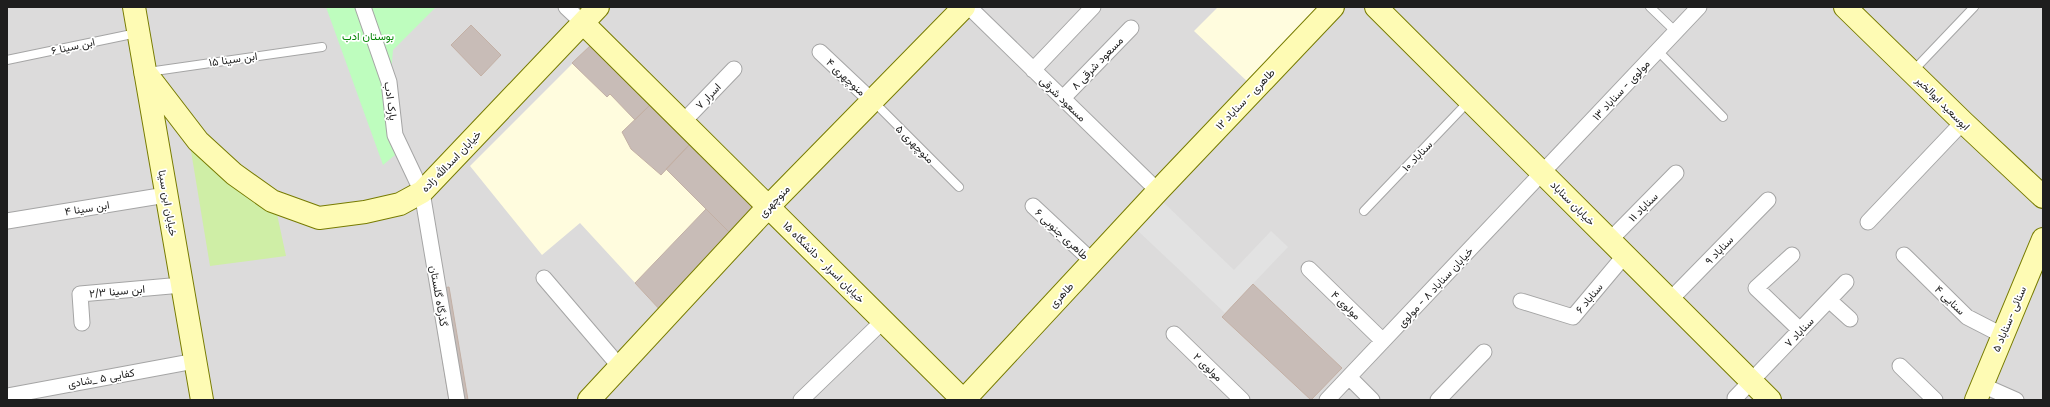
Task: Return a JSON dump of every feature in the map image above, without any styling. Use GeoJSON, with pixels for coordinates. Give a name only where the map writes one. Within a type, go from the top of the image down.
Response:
{"type":"FeatureCollection","features":[{"type":"Feature","properties":{"kind":"street","name":"خیابان ابن سینا"},"geometry":{"type":"LineString","coordinates":[[134,7],[202,400]]}},
{"type":"Feature","properties":{"kind":"street","name":"پارک ادب"},"geometry":{"type":"LineString","coordinates":[[363,7],[389,82],[395,134],[422,192]]}},
{"type":"Feature","properties":{"kind":"street"},"geometry":{"type":"LineString","coordinates":[[566,7],[583,23]]}},
{"type":"Feature","properties":{"kind":"street","name":"خیابان اسدالله زاده"},"geometry":{"type":"LineString","coordinates":[[145,72],[198,141],[234,174],[272,202],[319,218],[372,211],[400,204],[422,192],[598,7]]}},
{"type":"Feature","properties":{"kind":"street","name":"منوچهری"},"geometry":{"type":"LineString","coordinates":[[589,400],[768,207],[964,7]]}},
{"type":"Feature","properties":{"kind":"street","name":"مسعود شرقی"},"geometry":{"type":"LineString","coordinates":[[969,7],[1158,191]]}},
{"type":"Feature","properties":{"kind":"street"},"geometry":{"type":"LineString","coordinates":[[1033,70],[1093,7]]}},
{"type":"Feature","properties":{"kind":"street","name":"طاهری - سناباد ۱۲"},"geometry":{"type":"LineString","coordinates":[[1158,191],[1333,7]]}},
{"type":"Feature","properties":{"kind":"street","name":"خیابان سناباد"},"geometry":{"type":"LineString","coordinates":[[1376,7],[1770,400]]}},
{"type":"Feature","properties":{"kind":"street","name":"مولوی - سناباد ۱۳"},"geometry":{"type":"LineString","coordinates":[[1542,173],[1699,7]]}},
{"type":"Feature","properties":{"kind":"street","name":"ابوسعید ابوالخیر"},"geometry":{"type":"LineString","coordinates":[[1845,7],[1963,122],[2043,197]]}},
{"type":"Feature","properties":{"kind":"street","name":"خیابان اسرار - دانشگاه ۱۵"},"geometry":{"type":"LineString","coordinates":[[583,23],[682,123],[963,400]]}},
{"type":"Feature","properties":{"kind":"street","name":"مسعود شرقی ۸"},"geometry":{"type":"LineString","coordinates":[[1063,98],[1131,28]]}},
{"type":"Feature","properties":{"kind":"street","name":"منوچهری ۴"},"geometry":{"type":"LineString","coordinates":[[820,52],[872,101]]}},
{"type":"Feature","properties":{"kind":"street","name":"اسرار ۷"},"geometry":{"type":"LineString","coordinates":[[682,123],[734,69]]}},
{"type":"Feature","properties":{"kind":"street"},"geometry":{"type":"LineString","coordinates":[[1868,222],[1963,122]]}},
{"type":"Feature","properties":{"kind":"street","name":"خیابان سناباد ۸ - مولوی"},"geometry":{"type":"LineString","coordinates":[[1327,400],[1542,173]]}},
{"type":"Feature","properties":{"kind":"street","name":"سناباد ۱۱"},"geometry":{"type":"LineString","coordinates":[[1617,248],[1676,174]]}},
{"type":"Feature","properties":{"kind":"street","name":"طاهری"},"geometry":{"type":"LineString","coordinates":[[963,400],[1158,191]]}},
{"type":"Feature","properties":{"kind":"street","name":"گذرگاه گلستان"},"geometry":{"type":"LineString","coordinates":[[422,192],[457,400]]}},
{"type":"Feature","properties":{"kind":"street","name":"ابن سینا ۴"},"geometry":{"type":"LineString","coordinates":[[7,221],[166,195]]}},
{"type":"Feature","properties":{"kind":"street","name":"سناباد ۹"},"geometry":{"type":"LineString","coordinates":[[1670,300],[1768,200]]}},
{"type":"Feature","properties":{"kind":"street","name":"طاهری جنوبی ۶"},"geometry":{"type":"LineString","coordinates":[[1033,206],[1092,261]]}},
{"type":"Feature","properties":{"kind":"street","name":"سنائی -سناباد ۵"},"geometry":{"type":"LineString","coordinates":[[1979,392],[2043,239]]}},
{"type":"Feature","properties":{"kind":"street","name":"سناباد ۶"},"geometry":{"type":"LineString","coordinates":[[1521,301],[1573,317],[1617,248]]}},
{"type":"Feature","properties":{"kind":"street"},"geometry":{"type":"LineString","coordinates":[[1792,255],[1756,288],[1800,330]]}},
{"type":"Feature","properties":{"kind":"street","name":"سنایی ۴"},"geometry":{"type":"LineString","coordinates":[[1904,256],[1967,317],[2002,335]]}},
{"type":"Feature","properties":{"kind":"street","name":"مولوی ۴"},"geometry":{"type":"LineString","coordinates":[[1309,269],[1383,341]]}},
{"type":"Feature","properties":{"kind":"street"},"geometry":{"type":"LineString","coordinates":[[544,278],[620,367]]}},
{"type":"Feature","properties":{"kind":"street","name":"سناباد ۷"},"geometry":{"type":"LineString","coordinates":[[1737,400],[1735,398],[1846,282]]}},
{"type":"Feature","properties":{"kind":"street","name":"ابن سینا ۲/۳"},"geometry":{"type":"LineString","coordinates":[[82,323],[80,294],[182,285]]}},
{"type":"Feature","properties":{"kind":"street"},"geometry":{"type":"LineString","coordinates":[[1829,300],[1850,319]]}},
{"type":"Feature","properties":{"kind":"street"},"geometry":{"type":"LineString","coordinates":[[801,400],[883,321]]}},
{"type":"Feature","properties":{"kind":"street","name":"مولوی ۲"},"geometry":{"type":"LineString","coordinates":[[1174,334],[1242,400]]}},
{"type":"Feature","properties":{"kind":"street"},"geometry":{"type":"LineString","coordinates":[[1438,400],[1484,352]]}},
{"type":"Feature","properties":{"kind":"street","name":"کفایی ۵ _شادی"},"geometry":{"type":"LineString","coordinates":[[7,396],[195,361]]}},
{"type":"Feature","properties":{"kind":"street"},"geometry":{"type":"LineString","coordinates":[[1900,366],[1935,400]]}},
{"type":"Feature","properties":{"kind":"street"},"geometry":{"type":"LineString","coordinates":[[1349,377],[1372,400]]}},
{"type":"Feature","properties":{"kind":"street"},"geometry":{"type":"LineString","coordinates":[[1979,392],[2016,400]]}},
{"type":"Feature","properties":{"kind":"lane"},"geometry":{"type":"LineString","coordinates":[[1650,7],[1676,32]]}},
{"type":"Feature","properties":{"kind":"lane"},"geometry":{"type":"LineString","coordinates":[[1912,72],[1974,7]]}},
{"type":"Feature","properties":{"kind":"lane","name":"ابن سینا ۶"},"geometry":{"type":"LineString","coordinates":[[7,60],[138,33]]}},
{"type":"Feature","properties":{"kind":"lane","name":"ابن سینا ۱۵"},"geometry":{"type":"LineString","coordinates":[[145,72],[322,47]]}},
{"type":"Feature","properties":{"kind":"lane"},"geometry":{"type":"LineString","coordinates":[[1658,51],[1723,117]]}},
{"type":"Feature","properties":{"kind":"lane","name":"سناباد ۱۰"},"geometry":{"type":"LineString","coordinates":[[1364,211],[1469,100]]}},
{"type":"Feature","properties":{"kind":"lane","name":"منوچهری ۵"},"geometry":{"type":"LineString","coordinates":[[872,101],[959,187]]}},
{"type":"Feature","properties":{"kind":"shaded area"},"geometry":{"type":"Polygon","coordinates":[[[7,7],[2043,7],[2043,400],[7,400],[7,7]]]}},
{"type":"Feature","properties":{"kind":"shaded area"},"geometry":{"type":"Polygon","coordinates":[[[1218,7],[1325,7],[1251,85],[1194,31],[1218,7]]]}},
{"type":"Feature","properties":{"kind":"shaded area"},"geometry":{"type":"Polygon","coordinates":[[[591,45],[754,209],[661,311],[580,223],[542,255],[470,166],[591,45]]]}},
{"type":"Feature","properties":{"kind":"shaded area"},"geometry":{"type":"Polygon","coordinates":[[[1162,201],[1234,270],[1271,231],[1288,247],[1225,313],[1136,229],[1162,201]]]}},
{"type":"Feature","properties":{"kind":"green space","name":"بوستان ادب"},"geometry":{"type":"Polygon","coordinates":[[[326,7],[436,7],[393,50],[387,121],[406,146],[383,165],[326,7]]]}},
{"type":"Feature","properties":{"kind":"green space"},"geometry":{"type":"Polygon","coordinates":[[[189,139],[277,214],[286,256],[210,266],[189,139]]]}},
{"type":"Feature","properties":{"kind":"building"},"geometry":{"type":"Polygon","coordinates":[[[471,25],[501,55],[481,76],[451,45],[471,25]]]}},
{"type":"Feature","properties":{"kind":"building"},"geometry":{"type":"Polygon","coordinates":[[[591,45],[651,104],[635,120],[610,94],[607,97],[572,63],[591,45]]]}},
{"type":"Feature","properties":{"kind":"building"},"geometry":{"type":"Polygon","coordinates":[[[651,104],[690,144],[661,175],[631,149],[622,132],[651,104]]]}},
{"type":"Feature","properties":{"kind":"building"},"geometry":{"type":"Polygon","coordinates":[[[690,144],[754,209],[731,234],[666,169],[690,144]]]}},
{"type":"Feature","properties":{"kind":"building"},"geometry":{"type":"Polygon","coordinates":[[[706,209],[731,234],[661,311],[635,283],[706,209]]]}},
{"type":"Feature","properties":{"kind":"building"},"geometry":{"type":"Polygon","coordinates":[[[1253,284],[1342,368],[1311,400],[1222,317],[1253,284]]]}},
{"type":"Feature","properties":{"kind":"building"},"geometry":{"type":"Polygon","coordinates":[[[449,287],[468,400],[449,400],[431,290],[449,287]]]}}]}
